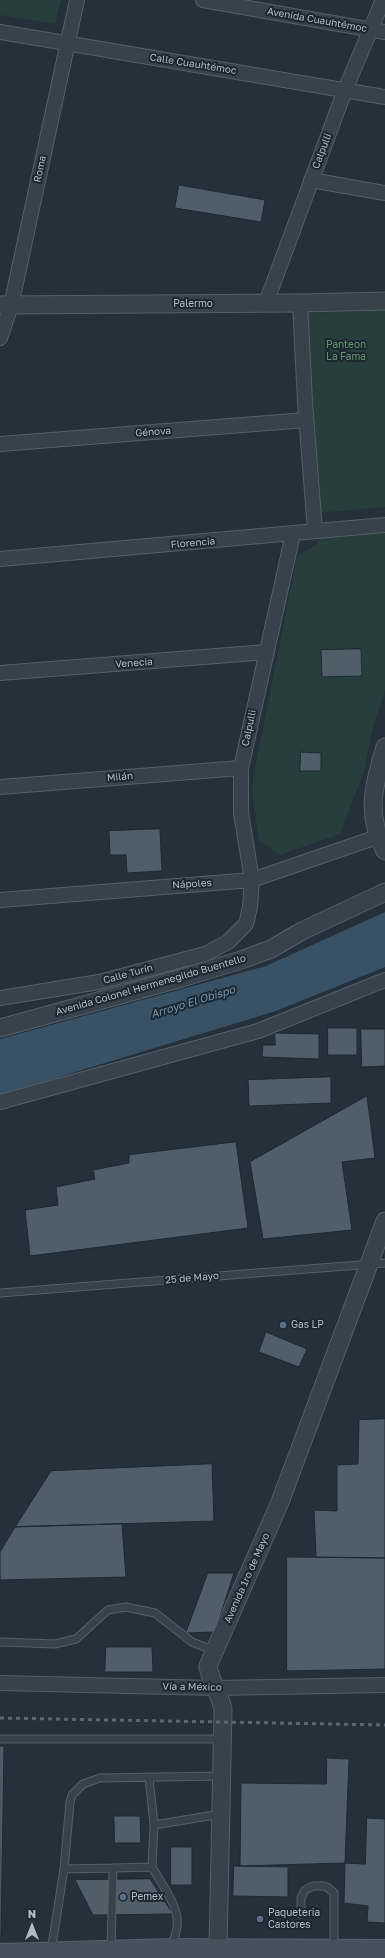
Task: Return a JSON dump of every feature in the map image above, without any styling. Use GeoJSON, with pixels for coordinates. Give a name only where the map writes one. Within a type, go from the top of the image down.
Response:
{"type":"FeatureCollection","features":[{"type":"Feature","properties":{"kind":"main road"},"geometry":{"type":"LineString","coordinates":[[0,1954],[171,1949],[385,1950]]}},
{"type":"Feature","properties":{"kind":"street","name":"Roma"},"geometry":{"type":"LineString","coordinates":[[0,338],[6,305],[77,0]]}},
{"type":"Feature","properties":{"kind":"street","name":"Avenida Cuauhtémoc"},"geometry":{"type":"LineString","coordinates":[[203,0],[378,30]]}},
{"type":"Feature","properties":{"kind":"street","name":"Calpulli"},"geometry":{"type":"LineString","coordinates":[[266,304],[345,90],[378,30],[384,0]]}},
{"type":"Feature","properties":{"kind":"street","name":"Calle Cuauhtémoc"},"geometry":{"type":"LineString","coordinates":[[0,32],[385,97]]}},
{"type":"Feature","properties":{"kind":"street"},"geometry":{"type":"LineString","coordinates":[[311,180],[385,193]]}},
{"type":"Feature","properties":{"kind":"street","name":"Palermo"},"geometry":{"type":"LineString","coordinates":[[6,305],[300,304],[385,301]]}},
{"type":"Feature","properties":{"kind":"street"},"geometry":{"type":"LineString","coordinates":[[300,304],[306,420],[315,531]]}},
{"type":"Feature","properties":{"kind":"street","name":"Génova"},"geometry":{"type":"LineString","coordinates":[[0,444],[306,420]]}},
{"type":"Feature","properties":{"kind":"street","name":"Florencia"},"geometry":{"type":"LineString","coordinates":[[0,559],[385,525]]}},
{"type":"Feature","properties":{"kind":"street","name":"Calpulli"},"geometry":{"type":"LineString","coordinates":[[246,924],[250,907],[252,880],[241,813],[241,768],[293,534]]}},
{"type":"Feature","properties":{"kind":"street","name":"Venecia"},"geometry":{"type":"LineString","coordinates":[[0,673],[267,652]]}},
{"type":"Feature","properties":{"kind":"street"},"geometry":{"type":"LineString","coordinates":[[381,844],[372,809],[374,784],[385,746]]}},
{"type":"Feature","properties":{"kind":"street","name":"Milán"},"geometry":{"type":"LineString","coordinates":[[0,787],[241,768]]}},
{"type":"Feature","properties":{"kind":"street","name":"Nápoles"},"geometry":{"type":"LineString","coordinates":[[0,900],[252,880],[381,844]]}},
{"type":"Feature","properties":{"kind":"street","name":"Avenida Colonel Hermenegildo Buentello"},"geometry":{"type":"LineString","coordinates":[[0,1028],[182,978],[244,959],[271,949],[302,932],[385,892]]}},
{"type":"Feature","properties":{"kind":"street","name":"Calle Turín"},"geometry":{"type":"LineString","coordinates":[[0,998],[99,982],[205,954],[228,942],[246,924]]}},
{"type":"Feature","properties":{"kind":"street"},"geometry":{"type":"LineString","coordinates":[[0,1102],[258,1031],[385,980]]}},
{"type":"Feature","properties":{"kind":"street","name":"Avenida 1ro de Mayo"},"geometry":{"type":"LineString","coordinates":[[218,1950],[223,1710],[220,1698],[210,1679],[208,1666],[280,1502],[377,1263],[385,1221]]}},
{"type":"Feature","properties":{"kind":"street","name":"Vía a México"},"geometry":{"type":"LineString","coordinates":[[0,1683],[215,1688],[385,1685]]}},
{"type":"Feature","properties":{"kind":"lane","name":"25 de Mayo"},"geometry":{"type":"LineString","coordinates":[[0,1293],[377,1263]]}},
{"type":"Feature","properties":{"kind":"lane"},"geometry":{"type":"LineString","coordinates":[[0,1642],[55,1644],[76,1639],[108,1610],[126,1607],[155,1613],[192,1642],[215,1651]]}},
{"type":"Feature","properties":{"kind":"lane"},"geometry":{"type":"LineString","coordinates":[[0,1739],[222,1739]]}},
{"type":"Feature","properties":{"kind":"lane"},"geometry":{"type":"LineString","coordinates":[[51,1953],[64,1869],[70,1802],[77,1789],[83,1784],[100,1778],[222,1776]]}},
{"type":"Feature","properties":{"kind":"lane"},"geometry":{"type":"LineString","coordinates":[[150,1777],[154,1825],[152,1867],[173,1904],[177,1916],[177,1927],[171,1949]]}},
{"type":"Feature","properties":{"kind":"lane"},"geometry":{"type":"LineString","coordinates":[[154,1825],[221,1814]]}},
{"type":"Feature","properties":{"kind":"lane"},"geometry":{"type":"LineString","coordinates":[[64,1869],[152,1867]]}},
{"type":"Feature","properties":{"kind":"lane"},"geometry":{"type":"LineString","coordinates":[[111,1951],[113,1868]]}},
{"type":"Feature","properties":{"kind":"lane"},"geometry":{"type":"LineString","coordinates":[[301,1914],[301,1898],[305,1890],[312,1886],[323,1886],[331,1890],[334,1898],[334,1950]]}},
{"type":"Feature","properties":{"kind":"green space"},"geometry":{"type":"Polygon","coordinates":[[[0,0],[61,0],[55,24],[0,15],[0,0]]]}},
{"type":"Feature","properties":{"kind":"green space","name":"Panteon La Fama"},"geometry":{"type":"Polygon","coordinates":[[[385,310],[385,507],[316,513],[306,313],[385,310]]]}},
{"type":"Feature","properties":{"kind":"green space"},"geometry":{"type":"Polygon","coordinates":[[[385,532],[385,690],[372,731],[364,771],[340,834],[280,855],[259,841],[252,789],[297,556],[317,544],[320,538],[385,532]]]}},
{"type":"Feature","properties":{"kind":"water","name":"Arroyo El Obispo"},"geometry":{"type":"Polygon","coordinates":[[[385,912],[385,967],[276,1011],[0,1095],[0,1039],[266,966],[385,912]]]}},
{"type":"Feature","properties":{"kind":"building"},"geometry":{"type":"Polygon","coordinates":[[[179,185],[265,200],[261,222],[175,208],[179,185]]]}},
{"type":"Feature","properties":{"kind":"building"},"geometry":{"type":"Polygon","coordinates":[[[361,649],[362,676],[322,677],[321,650],[361,649]]]}},
{"type":"Feature","properties":{"kind":"building"},"geometry":{"type":"Polygon","coordinates":[[[301,752],[321,753],[321,771],[300,771],[301,752]]]}},
{"type":"Feature","properties":{"kind":"building"},"geometry":{"type":"Polygon","coordinates":[[[160,829],[162,871],[127,873],[126,855],[110,855],[109,831],[160,829]]]}},
{"type":"Feature","properties":{"kind":"building"},"geometry":{"type":"Polygon","coordinates":[[[328,1028],[357,1028],[357,1055],[328,1055],[328,1028]]]}},
{"type":"Feature","properties":{"kind":"building"},"geometry":{"type":"Polygon","coordinates":[[[361,1029],[385,1029],[385,1066],[362,1067],[361,1029]]]}},
{"type":"Feature","properties":{"kind":"building"},"geometry":{"type":"Polygon","coordinates":[[[275,1033],[319,1034],[319,1059],[262,1057],[263,1045],[275,1045],[275,1033]]]}},
{"type":"Feature","properties":{"kind":"building"},"geometry":{"type":"Polygon","coordinates":[[[331,1077],[331,1103],[249,1106],[248,1080],[331,1077]]]}},
{"type":"Feature","properties":{"kind":"building"},"geometry":{"type":"Polygon","coordinates":[[[367,1096],[375,1158],[342,1162],[352,1230],[263,1239],[250,1162],[367,1096]]]}},
{"type":"Feature","properties":{"kind":"building"},"geometry":{"type":"Polygon","coordinates":[[[236,1142],[248,1228],[30,1256],[25,1210],[58,1205],[56,1187],[95,1179],[93,1170],[129,1163],[129,1155],[236,1142]]]}},
{"type":"Feature","properties":{"kind":"building"},"geometry":{"type":"Polygon","coordinates":[[[266,1332],[307,1349],[299,1367],[259,1352],[266,1332]]]}},
{"type":"Feature","properties":{"kind":"building"},"geometry":{"type":"Polygon","coordinates":[[[385,1419],[385,1558],[316,1557],[314,1510],[337,1511],[337,1465],[358,1464],[359,1420],[385,1419]]]}},
{"type":"Feature","properties":{"kind":"building"},"geometry":{"type":"Polygon","coordinates":[[[212,1464],[214,1521],[15,1527],[51,1471],[212,1464]]]}},
{"type":"Feature","properties":{"kind":"building"},"geometry":{"type":"Polygon","coordinates":[[[122,1524],[126,1577],[0,1580],[0,1552],[15,1527],[122,1524]]]}},
{"type":"Feature","properties":{"kind":"building"},"geometry":{"type":"Polygon","coordinates":[[[287,1557],[385,1558],[385,1669],[287,1671],[287,1557]]]}},
{"type":"Feature","properties":{"kind":"building"},"geometry":{"type":"Polygon","coordinates":[[[208,1573],[234,1573],[215,1632],[186,1633],[208,1573]]]}},
{"type":"Feature","properties":{"kind":"building"},"geometry":{"type":"Polygon","coordinates":[[[106,1647],[152,1647],[153,1672],[105,1672],[106,1647]]]}},
{"type":"Feature","properties":{"kind":"building"},"geometry":{"type":"Polygon","coordinates":[[[0,1746],[4,1746],[1,1936],[0,1936],[0,1746]]]}},
{"type":"Feature","properties":{"kind":"building"},"geometry":{"type":"Polygon","coordinates":[[[327,1758],[349,1759],[345,1863],[240,1866],[241,1783],[326,1784],[327,1758]]]}},
{"type":"Feature","properties":{"kind":"building"},"geometry":{"type":"Polygon","coordinates":[[[114,1816],[140,1816],[141,1843],[115,1843],[114,1816]]]}},
{"type":"Feature","properties":{"kind":"building"},"geometry":{"type":"Polygon","coordinates":[[[367,1818],[385,1819],[385,1923],[367,1922],[368,1906],[344,1903],[345,1863],[365,1864],[367,1818]]]}},
{"type":"Feature","properties":{"kind":"building","name":"Pemex"},"geometry":{"type":"Polygon","coordinates":[[[171,1847],[192,1847],[192,1885],[171,1885],[171,1847]]]}},
{"type":"Feature","properties":{"kind":"building"},"geometry":{"type":"Polygon","coordinates":[[[234,1866],[288,1867],[288,1897],[233,1896],[234,1866]]]}},
{"type":"Feature","properties":{"kind":"building","name":"Pemex"},"geometry":{"type":"Polygon","coordinates":[[[150,1879],[173,1914],[93,1915],[75,1880],[150,1879]]]}},
{"type":"Feature","properties":{"kind":"railway"},"geometry":{"type":"LineString","coordinates":[[0,1718],[385,1725]]}},
{"type":"Feature","properties":{"kind":"place","name":"Gas LP"},"geometry":{"type":"Point","coordinates":[283,1325]}},
{"type":"Feature","properties":{"kind":"place","name":"Pemex"},"geometry":{"type":"Point","coordinates":[123,1897]}},
{"type":"Feature","properties":{"kind":"place","name":"Paqueteria Castores"},"geometry":{"type":"Point","coordinates":[260,1919]}}]}
